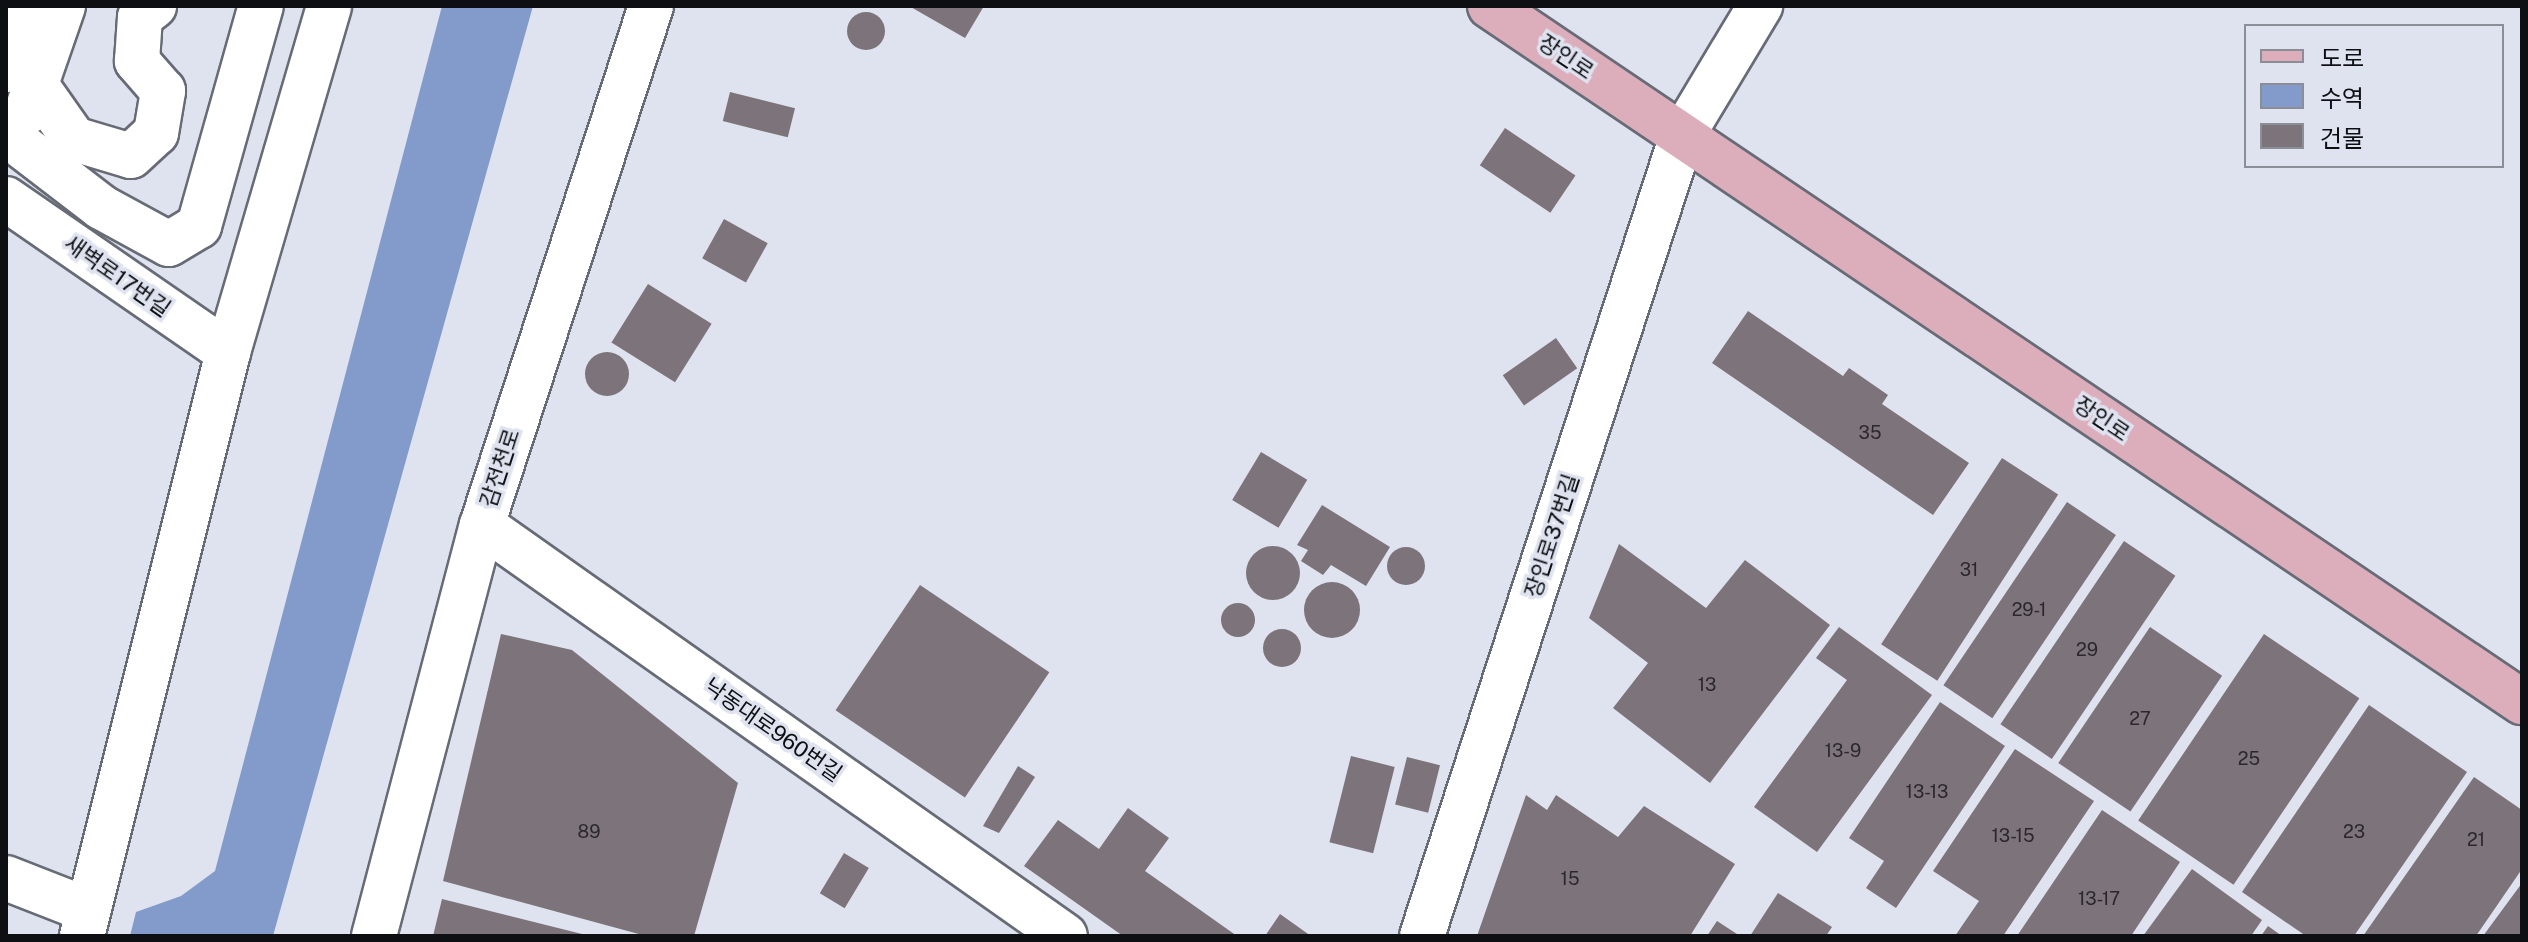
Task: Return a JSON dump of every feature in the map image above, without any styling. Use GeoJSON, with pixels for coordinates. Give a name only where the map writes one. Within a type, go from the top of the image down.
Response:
{"type":"FeatureCollection","features":[{"type":"Feature","properties":{"kind":"main road","name":"장인로"},"geometry":{"type":"LineString","coordinates":[[1490,6],[2522,702]]}},
{"type":"Feature","properties":{"kind":"street"},"geometry":{"type":"LineString","coordinates":[[25,6],[21,78],[11,138],[101,207],[169,244],[199,226],[261,6]]}},
{"type":"Feature","properties":{"kind":"street"},"geometry":{"type":"LineString","coordinates":[[21,78],[63,6]]}},
{"type":"Feature","properties":{"kind":"street"},"geometry":{"type":"LineString","coordinates":[[21,78],[74,139],[131,156],[156,133],[163,91],[137,61],[140,17],[154,6]]}},
{"type":"Feature","properties":{"kind":"street"},"geometry":{"type":"LineString","coordinates":[[6,878],[85,923],[228,352],[329,6]]}},
{"type":"Feature","properties":{"kind":"street","name":"감전천로"},"geometry":{"type":"LineString","coordinates":[[374,936],[482,525],[651,6]]}},
{"type":"Feature","properties":{"kind":"street"},"geometry":{"type":"LineString","coordinates":[[1682,136],[1760,6]]}},
{"type":"Feature","properties":{"kind":"street","name":"장인로37번길"},"geometry":{"type":"LineString","coordinates":[[1422,936],[1682,136]]}},
{"type":"Feature","properties":{"kind":"street","name":"새벽로17번길"},"geometry":{"type":"LineString","coordinates":[[6,199],[228,352]]}},
{"type":"Feature","properties":{"kind":"street","name":"낙동대로960번길"},"geometry":{"type":"LineString","coordinates":[[482,525],[1065,936]]}},
{"type":"Feature","properties":{"kind":"water"},"geometry":{"type":"Polygon","coordinates":[[[442,6],[533,6],[273,936],[130,936],[136,912],[181,896],[215,871],[442,6]]]}},
{"type":"Feature","properties":{"kind":"building"},"geometry":{"type":"Polygon","coordinates":[[[909,6],[984,6],[965,38],[909,6]]]}},
{"type":"Feature","properties":{"kind":"building"},"geometry":{"type":"Polygon","coordinates":[[[866,12],[879,18],[885,31],[879,44],[866,50],[853,44],[847,31],[853,18],[866,12]]]}},
{"type":"Feature","properties":{"kind":"building"},"geometry":{"type":"Polygon","coordinates":[[[730,92],[795,108],[788,137],[723,121],[730,92]]]}},
{"type":"Feature","properties":{"kind":"building"},"geometry":{"type":"Polygon","coordinates":[[[1505,128],[1575,176],[1550,213],[1480,165],[1505,128]]]}},
{"type":"Feature","properties":{"kind":"building"},"geometry":{"type":"Polygon","coordinates":[[[724,219],[768,243],[746,283],[702,258],[724,219]]]}},
{"type":"Feature","properties":{"kind":"building"},"geometry":{"type":"Polygon","coordinates":[[[648,284],[712,324],[675,382],[611,343],[648,284]]]}},
{"type":"Feature","properties":{"kind":"building"},"geometry":{"type":"Polygon","coordinates":[[[1748,311],[1843,376],[1849,368],[1888,395],[1882,404],[1969,463],[1933,515],[1712,363],[1748,311]]]}},
{"type":"Feature","properties":{"kind":"building"},"geometry":{"type":"Polygon","coordinates":[[[1556,338],[1577,368],[1524,406],[1503,375],[1556,338]]]}},
{"type":"Feature","properties":{"kind":"building"},"geometry":{"type":"Polygon","coordinates":[[[607,352],[623,358],[629,374],[623,390],[607,396],[591,390],[585,374],[591,358],[607,352]]]}},
{"type":"Feature","properties":{"kind":"building"},"geometry":{"type":"Polygon","coordinates":[[[1261,452],[1307,480],[1278,528],[1232,500],[1261,452]]]}},
{"type":"Feature","properties":{"kind":"building"},"geometry":{"type":"Polygon","coordinates":[[[2002,458],[2058,494],[1937,681],[1881,644],[2002,458]]]}},
{"type":"Feature","properties":{"kind":"building"},"geometry":{"type":"Polygon","coordinates":[[[2067,502],[2116,535],[1992,718],[1943,685],[2067,502]]]}},
{"type":"Feature","properties":{"kind":"building"},"geometry":{"type":"Polygon","coordinates":[[[1322,505],[1390,547],[1366,586],[1331,565],[1323,575],[1301,561],[1308,550],[1297,545],[1322,505]]]}},
{"type":"Feature","properties":{"kind":"building"},"geometry":{"type":"Polygon","coordinates":[[[2124,541],[2175,576],[2052,759],[2000,724],[2124,541]]]}},
{"type":"Feature","properties":{"kind":"building"},"geometry":{"type":"Polygon","coordinates":[[[1619,544],[1706,608],[1745,560],[1830,625],[1710,783],[1613,708],[1648,663],[1589,618],[1619,544]]]}},
{"type":"Feature","properties":{"kind":"building"},"geometry":{"type":"Polygon","coordinates":[[[1273,546],[1292,554],[1300,573],[1292,592],[1273,600],[1254,592],[1246,573],[1254,554],[1273,546]]]}},
{"type":"Feature","properties":{"kind":"building"},"geometry":{"type":"Polygon","coordinates":[[[1406,547],[1419,553],[1425,566],[1419,579],[1406,585],[1393,579],[1387,566],[1393,553],[1406,547]]]}},
{"type":"Feature","properties":{"kind":"building"},"geometry":{"type":"Polygon","coordinates":[[[1332,582],[1352,590],[1360,610],[1352,630],[1332,638],[1312,630],[1304,610],[1312,590],[1332,582]]]}},
{"type":"Feature","properties":{"kind":"building"},"geometry":{"type":"Polygon","coordinates":[[[920,585],[1049,672],[965,797],[836,710],[920,585]]]}},
{"type":"Feature","properties":{"kind":"building"},"geometry":{"type":"Polygon","coordinates":[[[1238,603],[1250,608],[1255,620],[1250,632],[1238,637],[1226,632],[1221,620],[1226,608],[1238,603]]]}},
{"type":"Feature","properties":{"kind":"building"},"geometry":{"type":"Polygon","coordinates":[[[1839,627],[1932,695],[1817,852],[1754,807],[1847,680],[1816,658],[1839,627]]]}},
{"type":"Feature","properties":{"kind":"building"},"geometry":{"type":"Polygon","coordinates":[[[2150,627],[2222,676],[2130,812],[2058,763],[2150,627]]]}},
{"type":"Feature","properties":{"kind":"building"},"geometry":{"type":"Polygon","coordinates":[[[1282,629],[1296,634],[1301,648],[1296,662],[1282,667],[1268,662],[1263,648],[1268,634],[1282,629]]]}},
{"type":"Feature","properties":{"kind":"building"},"geometry":{"type":"Polygon","coordinates":[[[501,634],[572,650],[738,783],[694,936],[646,936],[443,881],[501,634]]]}},
{"type":"Feature","properties":{"kind":"building"},"geometry":{"type":"Polygon","coordinates":[[[2264,634],[2359,698],[2234,885],[2138,821],[2264,634]]]}},
{"type":"Feature","properties":{"kind":"building"},"geometry":{"type":"Polygon","coordinates":[[[1940,702],[2005,746],[1896,908],[1866,888],[1884,861],[1849,838],[1940,702]]]}},
{"type":"Feature","properties":{"kind":"building"},"geometry":{"type":"Polygon","coordinates":[[[2369,705],[2467,772],[2354,936],[2306,936],[2242,892],[2369,705]]]}},
{"type":"Feature","properties":{"kind":"building"},"geometry":{"type":"Polygon","coordinates":[[[2015,749],[2094,801],[2003,936],[1955,936],[1979,901],[1933,871],[2015,749]]]}},
{"type":"Feature","properties":{"kind":"building"},"geometry":{"type":"Polygon","coordinates":[[[1351,756],[1395,767],[1373,853],[1329,842],[1351,756]]]}},
{"type":"Feature","properties":{"kind":"building"},"geometry":{"type":"Polygon","coordinates":[[[1407,757],[1440,765],[1428,813],[1395,805],[1407,757]]]}},
{"type":"Feature","properties":{"kind":"building"},"geometry":{"type":"Polygon","coordinates":[[[1018,766],[1035,777],[999,833],[983,826],[1018,766]]]}},
{"type":"Feature","properties":{"kind":"building"},"geometry":{"type":"Polygon","coordinates":[[[2474,777],[2522,810],[2522,869],[2476,936],[2363,936],[2474,777]]]}},
{"type":"Feature","properties":{"kind":"building"},"geometry":{"type":"Polygon","coordinates":[[[1526,795],[1547,810],[1556,795],[1618,837],[1644,806],[1735,864],[1690,936],[1477,936],[1526,795]]]}},
{"type":"Feature","properties":{"kind":"building"},"geometry":{"type":"Polygon","coordinates":[[[1128,808],[1169,838],[1145,871],[1237,936],[1123,936],[1024,866],[1058,820],[1099,849],[1128,808]]]}},
{"type":"Feature","properties":{"kind":"building"},"geometry":{"type":"Polygon","coordinates":[[[2102,810],[2180,862],[2131,936],[2017,936],[2102,810]]]}},
{"type":"Feature","properties":{"kind":"building"},"geometry":{"type":"Polygon","coordinates":[[[844,853],[869,868],[845,908],[820,893],[844,853]]]}},
{"type":"Feature","properties":{"kind":"building"},"geometry":{"type":"Polygon","coordinates":[[[2192,869],[2262,920],[2251,936],[2143,936],[2192,869]]]}},
{"type":"Feature","properties":{"kind":"building"},"geometry":{"type":"Polygon","coordinates":[[[2522,883],[2522,936],[2483,936],[2522,883]]]}},
{"type":"Feature","properties":{"kind":"building"},"geometry":{"type":"Polygon","coordinates":[[[1778,893],[1832,927],[1826,936],[1750,936],[1778,893]]]}},
{"type":"Feature","properties":{"kind":"building"},"geometry":{"type":"Polygon","coordinates":[[[442,899],[586,935],[586,936],[433,936],[442,899]]]}},
{"type":"Feature","properties":{"kind":"building"},"geometry":{"type":"Polygon","coordinates":[[[1280,914],[1311,936],[1265,936],[1280,914]]]}},
{"type":"Feature","properties":{"kind":"building"},"geometry":{"type":"Polygon","coordinates":[[[1717,921],[1740,936],[1707,936],[1717,921]]]}},
{"type":"Feature","properties":{"kind":"building"},"geometry":{"type":"Polygon","coordinates":[[[2268,926],[2282,936],[2261,936],[2268,926]]]}}]}
